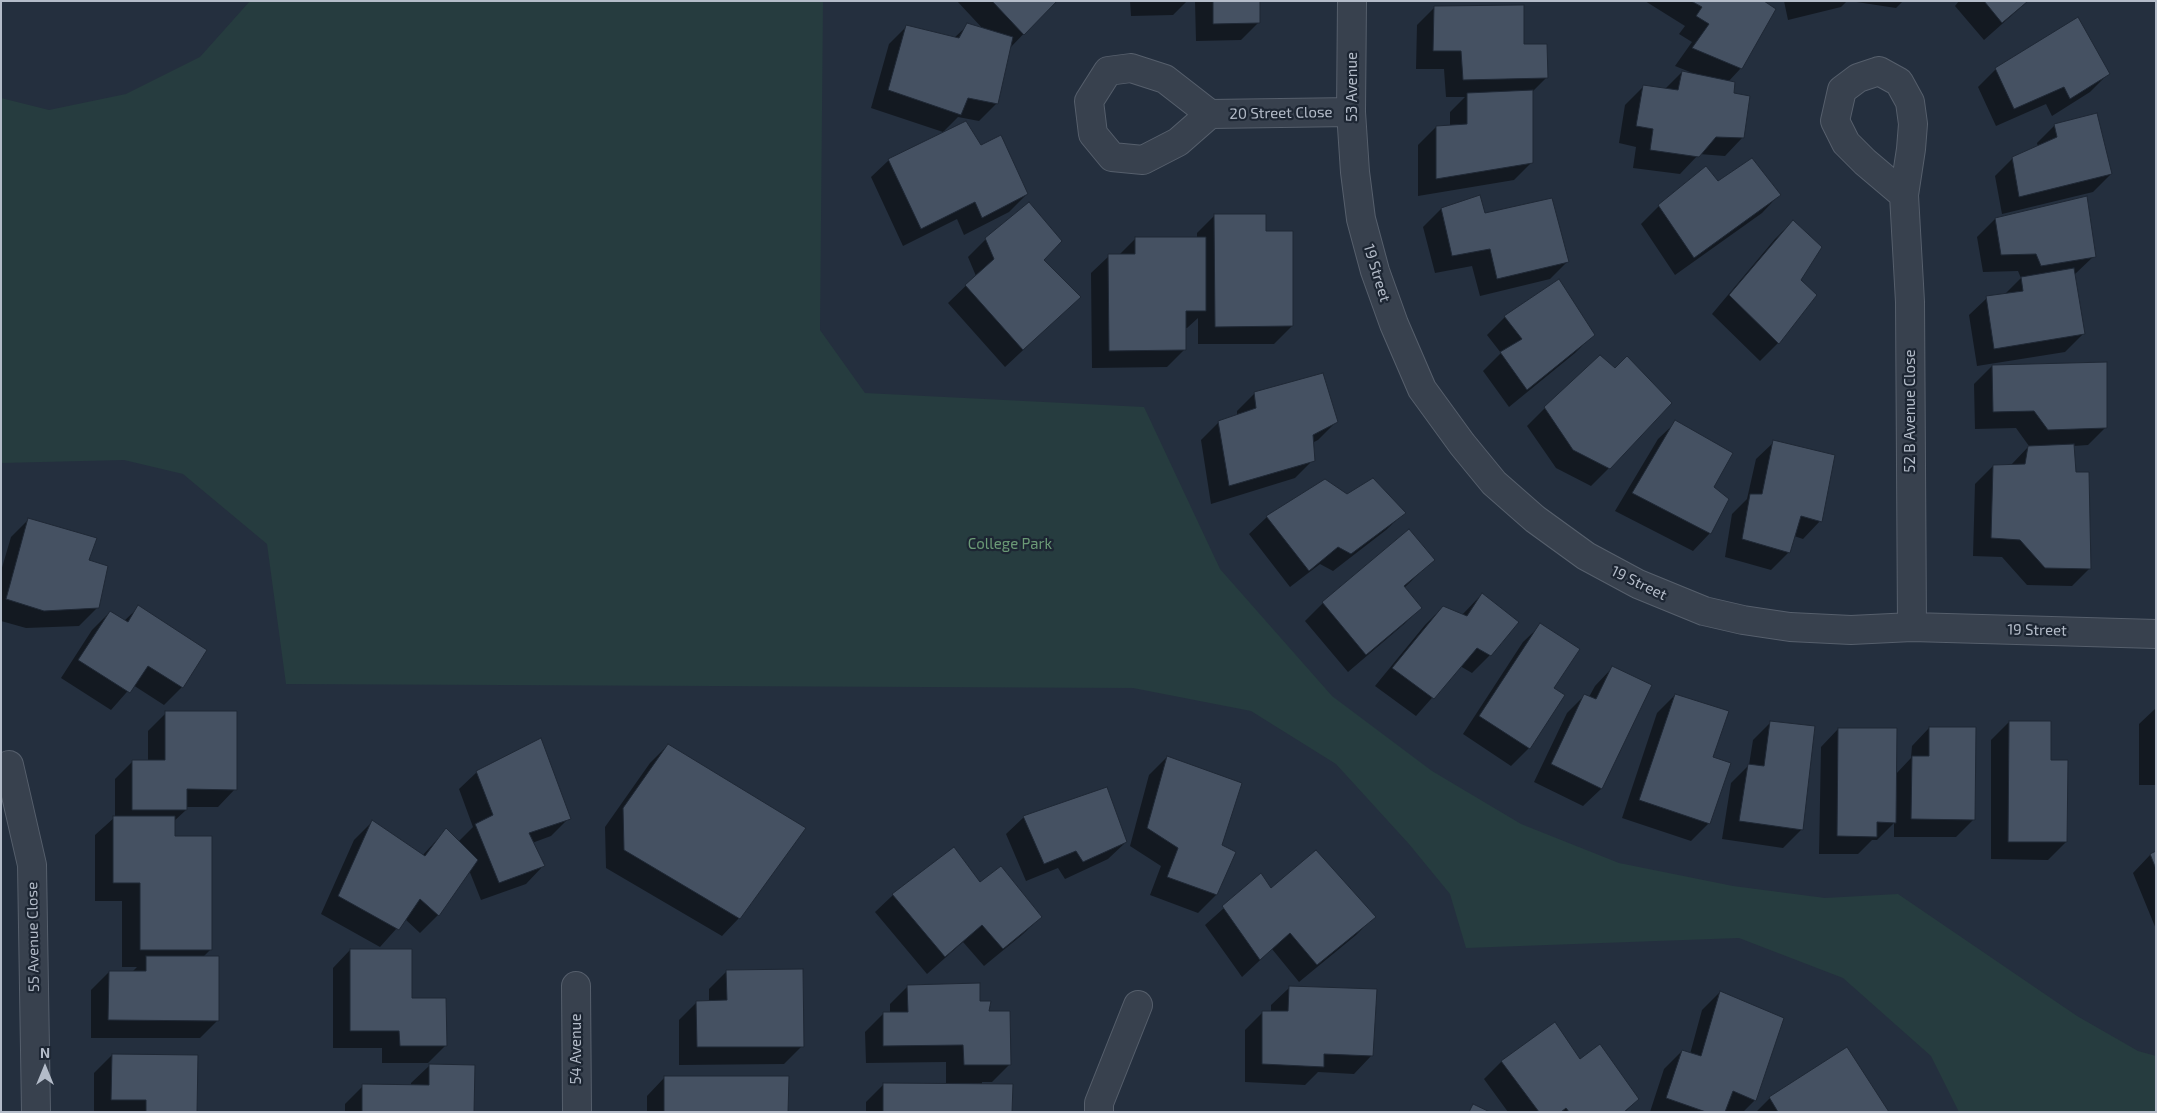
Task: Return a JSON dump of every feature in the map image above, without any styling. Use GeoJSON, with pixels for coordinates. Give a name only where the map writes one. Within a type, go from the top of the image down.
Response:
{"type":"FeatureCollection","features":[{"type":"Feature","properties":{"kind":"street","name":"53 Avenue"},"geometry":{"type":"LineString","coordinates":[[1352,1],[1352,112],[1355,172]]}},
{"type":"Feature","properties":{"kind":"street","name":"20 Street Close"},"geometry":{"type":"LineString","coordinates":[[1210,114],[1352,112]]}},
{"type":"Feature","properties":{"kind":"street","name":"19 Street"},"geometry":{"type":"LineString","coordinates":[[1355,172],[1361,219],[1375,271],[1394,324],[1422,389],[1462,444],[1494,483],[1535,519],[1586,556],[1638,584],[1704,611],[1743,620],[1790,627],[1851,630],[1912,627],[2156,634]]}},
{"type":"Feature","properties":{"kind":"street","name":"52 B Avenue Close"},"geometry":{"type":"LineString","coordinates":[[1904,194],[1910,302],[1912,627]]}},
{"type":"Feature","properties":{"kind":"street","name":"55 Avenue Close"},"geometry":{"type":"LineString","coordinates":[[9,765],[32,865],[36,1112]]}},
{"type":"Feature","properties":{"kind":"street","name":"54 Avenue"},"geometry":{"type":"LineString","coordinates":[[576,986],[577,1112]]}},
{"type":"Feature","properties":{"kind":"street"},"geometry":{"type":"LineString","coordinates":[[1099,1112],[1099,1103],[1138,1005]]}},
{"type":"Feature","properties":{"kind":"green space","name":"College Park"},"geometry":{"type":"Polygon","coordinates":[[[250,1],[823,1],[820,330],[865,393],[1144,407],[1220,569],[1332,696],[1432,771],[1521,824],[1619,863],[1733,886],[1825,898],[1898,894],[2077,1016],[2138,1051],[2156,1056],[2156,1112],[1959,1112],[1931,1056],[1843,978],[1739,938],[1466,948],[1450,894],[1409,844],[1336,764],[1251,711],[1133,688],[286,684],[267,544],[183,474],[124,460],[1,463],[1,98],[49,110],[126,94],[200,57],[250,1]]]}},
{"type":"Feature","properties":{"kind":"building"},"geometry":{"type":"Polygon","coordinates":[[[992,1],[1057,1],[1024,35],[992,1]]]}},
{"type":"Feature","properties":{"kind":"building"},"geometry":{"type":"Polygon","coordinates":[[[1213,1],[1260,1],[1260,23],[1213,24],[1213,1]]]}},
{"type":"Feature","properties":{"kind":"building"},"geometry":{"type":"Polygon","coordinates":[[[1691,1],[1764,1],[1776,9],[1742,69],[1692,48],[1709,24],[1696,16],[1702,7],[1691,1]]]}},
{"type":"Feature","properties":{"kind":"building"},"geometry":{"type":"Polygon","coordinates":[[[1984,1],[2028,1],[2002,23],[1984,1]]]}},
{"type":"Feature","properties":{"kind":"building"},"geometry":{"type":"Polygon","coordinates":[[[1524,5],[1524,44],[1547,44],[1548,78],[1463,80],[1461,51],[1433,51],[1434,6],[1524,5]]]}},
{"type":"Feature","properties":{"kind":"building"},"geometry":{"type":"Polygon","coordinates":[[[2078,17],[2110,74],[2070,99],[2064,87],[2014,109],[1995,68],[2078,17]]]}},
{"type":"Feature","properties":{"kind":"building"},"geometry":{"type":"Polygon","coordinates":[[[967,23],[1013,37],[998,104],[968,98],[961,115],[888,90],[906,25],[959,38],[967,23]]]}},
{"type":"Feature","properties":{"kind":"building"},"geometry":{"type":"Polygon","coordinates":[[[1682,71],[1735,82],[1734,93],[1750,96],[1744,138],[1716,137],[1699,157],[1650,150],[1653,129],[1636,126],[1643,85],[1678,90],[1682,71]]]}},
{"type":"Feature","properties":{"kind":"building"},"geometry":{"type":"Polygon","coordinates":[[[1533,90],[1533,163],[1436,179],[1436,126],[1467,124],[1467,93],[1533,90]]]}},
{"type":"Feature","properties":{"kind":"building"},"geometry":{"type":"Polygon","coordinates":[[[2097,113],[2112,174],[2019,197],[2012,157],[2057,137],[2054,124],[2097,113]]]}},
{"type":"Feature","properties":{"kind":"building"},"geometry":{"type":"Polygon","coordinates":[[[966,121],[981,145],[1001,135],[1028,194],[982,218],[975,202],[921,229],[888,159],[966,121]]]}},
{"type":"Feature","properties":{"kind":"building"},"geometry":{"type":"Polygon","coordinates":[[[1752,158],[1781,195],[1694,258],[1658,205],[1706,166],[1718,181],[1752,158]]]}},
{"type":"Feature","properties":{"kind":"building"},"geometry":{"type":"Polygon","coordinates":[[[1480,195],[1485,213],[1552,198],[1569,262],[1497,279],[1490,249],[1452,256],[1441,208],[1480,195]]]}},
{"type":"Feature","properties":{"kind":"building"},"geometry":{"type":"Polygon","coordinates":[[[2087,196],[2096,257],[2041,266],[2036,254],[2001,255],[1995,218],[2087,196]]]}},
{"type":"Feature","properties":{"kind":"building"},"geometry":{"type":"Polygon","coordinates":[[[1029,202],[1062,241],[1044,260],[1081,297],[1023,350],[965,285],[994,259],[985,238],[1029,202]]]}},
{"type":"Feature","properties":{"kind":"building"},"geometry":{"type":"Polygon","coordinates":[[[1214,214],[1266,214],[1266,231],[1293,231],[1293,326],[1215,327],[1214,214]]]}},
{"type":"Feature","properties":{"kind":"building"},"geometry":{"type":"Polygon","coordinates":[[[1793,220],[1822,247],[1801,280],[1817,295],[1779,344],[1729,295],[1793,220]]]}},
{"type":"Feature","properties":{"kind":"building"},"geometry":{"type":"Polygon","coordinates":[[[1135,237],[1206,237],[1206,311],[1186,311],[1186,350],[1109,351],[1108,254],[1135,254],[1135,237]]]}},
{"type":"Feature","properties":{"kind":"building"},"geometry":{"type":"Polygon","coordinates":[[[2074,268],[2085,334],[1994,349],[1986,296],[2023,291],[2021,277],[2074,268]]]}},
{"type":"Feature","properties":{"kind":"building"},"geometry":{"type":"Polygon","coordinates":[[[1559,279],[1595,335],[1527,390],[1500,352],[1522,339],[1504,316],[1559,279]]]}},
{"type":"Feature","properties":{"kind":"building"},"geometry":{"type":"Polygon","coordinates":[[[1600,355],[1615,368],[1627,356],[1672,403],[1610,469],[1573,450],[1544,407],[1600,355]]]}},
{"type":"Feature","properties":{"kind":"building"},"geometry":{"type":"Polygon","coordinates":[[[2107,362],[2107,428],[2048,430],[2034,411],[1993,412],[1992,365],[2107,362]]]}},
{"type":"Feature","properties":{"kind":"building"},"geometry":{"type":"Polygon","coordinates":[[[1323,373],[1338,422],[1313,435],[1315,461],[1229,486],[1218,421],[1256,408],[1254,392],[1323,373]]]}},
{"type":"Feature","properties":{"kind":"building"},"geometry":{"type":"Polygon","coordinates":[[[1675,420],[1733,453],[1714,487],[1729,499],[1711,534],[1632,493],[1675,420]]]}},
{"type":"Feature","properties":{"kind":"building"},"geometry":{"type":"Polygon","coordinates":[[[1773,440],[1835,455],[1822,522],[1801,516],[1790,553],[1742,539],[1750,494],[1762,494],[1773,440]]]}},
{"type":"Feature","properties":{"kind":"building"},"geometry":{"type":"Polygon","coordinates":[[[2074,444],[2076,472],[2089,472],[2091,569],[2045,568],[2020,540],[1991,538],[1993,465],[2025,464],[2028,446],[2074,444]]]}},
{"type":"Feature","properties":{"kind":"building"},"geometry":{"type":"Polygon","coordinates":[[[1373,478],[1406,513],[1351,554],[1338,547],[1309,571],[1266,516],[1325,479],[1347,494],[1373,478]]]}},
{"type":"Feature","properties":{"kind":"building"},"geometry":{"type":"Polygon","coordinates":[[[28,518],[97,538],[89,560],[108,566],[99,608],[44,611],[6,599],[28,518]]]}},
{"type":"Feature","properties":{"kind":"building"},"geometry":{"type":"Polygon","coordinates":[[[1409,529],[1435,560],[1404,586],[1422,608],[1366,655],[1322,602],[1409,529]]]}},
{"type":"Feature","properties":{"kind":"building"},"geometry":{"type":"Polygon","coordinates":[[[1482,593],[1519,622],[1491,656],[1477,648],[1434,699],[1392,668],[1443,606],[1467,616],[1482,593]]]}},
{"type":"Feature","properties":{"kind":"building"},"geometry":{"type":"Polygon","coordinates":[[[138,605],[207,650],[183,688],[148,666],[130,693],[78,660],[110,611],[128,622],[138,605]]]}},
{"type":"Feature","properties":{"kind":"building"},"geometry":{"type":"Polygon","coordinates":[[[1540,623],[1580,649],[1554,688],[1565,695],[1530,749],[1479,716],[1540,623]]]}},
{"type":"Feature","properties":{"kind":"building"},"geometry":{"type":"Polygon","coordinates":[[[1612,666],[1652,685],[1602,789],[1551,764],[1584,694],[1596,699],[1612,666]]]}},
{"type":"Feature","properties":{"kind":"building"},"geometry":{"type":"Polygon","coordinates":[[[1675,694],[1729,711],[1713,757],[1731,763],[1710,824],[1639,800],[1675,694]]]}},
{"type":"Feature","properties":{"kind":"building"},"geometry":{"type":"Polygon","coordinates":[[[165,711],[237,711],[237,790],[187,789],[187,810],[132,810],[132,760],[165,760],[165,711]]]}},
{"type":"Feature","properties":{"kind":"building"},"geometry":{"type":"Polygon","coordinates":[[[1770,721],[1815,726],[1803,830],[1739,821],[1748,764],[1764,766],[1770,721]]]}},
{"type":"Feature","properties":{"kind":"building"},"geometry":{"type":"Polygon","coordinates":[[[2009,721],[2051,721],[2051,760],[2068,760],[2067,842],[2008,842],[2009,721]]]}},
{"type":"Feature","properties":{"kind":"building"},"geometry":{"type":"Polygon","coordinates":[[[1929,727],[1976,727],[1975,820],[1911,819],[1912,756],[1929,756],[1929,727]]]}},
{"type":"Feature","properties":{"kind":"building"},"geometry":{"type":"Polygon","coordinates":[[[1838,728],[1897,728],[1896,823],[1877,822],[1877,837],[1837,836],[1838,728]]]}},
{"type":"Feature","properties":{"kind":"building"},"geometry":{"type":"Polygon","coordinates":[[[541,738],[571,819],[529,833],[545,866],[499,883],[475,824],[493,815],[476,771],[541,738]]]}},
{"type":"Feature","properties":{"kind":"building"},"geometry":{"type":"Polygon","coordinates":[[[668,744],[806,828],[740,919],[624,850],[623,808],[668,744]]]}},
{"type":"Feature","properties":{"kind":"building"},"geometry":{"type":"Polygon","coordinates":[[[1167,756],[1242,783],[1222,845],[1236,852],[1217,895],[1167,877],[1178,848],[1147,828],[1167,756]]]}},
{"type":"Feature","properties":{"kind":"building"},"geometry":{"type":"Polygon","coordinates":[[[1107,787],[1127,842],[1083,862],[1076,851],[1044,864],[1023,816],[1107,787]]]}},
{"type":"Feature","properties":{"kind":"building"},"geometry":{"type":"Polygon","coordinates":[[[113,816],[175,816],[175,836],[212,836],[212,950],[140,950],[140,883],[113,883],[113,816]]]}},
{"type":"Feature","properties":{"kind":"building"},"geometry":{"type":"Polygon","coordinates":[[[372,820],[425,856],[446,828],[478,860],[439,916],[420,899],[399,930],[338,896],[372,820]]]}},
{"type":"Feature","properties":{"kind":"building"},"geometry":{"type":"Polygon","coordinates":[[[954,847],[980,882],[1001,866],[1042,917],[1003,949],[982,925],[945,957],[892,894],[954,847]]]}},
{"type":"Feature","properties":{"kind":"building"},"geometry":{"type":"Polygon","coordinates":[[[1316,850],[1376,917],[1317,965],[1290,933],[1260,960],[1222,906],[1261,873],[1271,888],[1316,850]]]}},
{"type":"Feature","properties":{"kind":"building"},"geometry":{"type":"Polygon","coordinates":[[[2156,851],[2156,869],[2150,854],[2156,851]]]}},
{"type":"Feature","properties":{"kind":"building"},"geometry":{"type":"Polygon","coordinates":[[[350,949],[412,949],[412,998],[446,998],[447,1046],[400,1046],[399,1031],[350,1031],[350,949]]]}},
{"type":"Feature","properties":{"kind":"building"},"geometry":{"type":"Polygon","coordinates":[[[146,956],[219,956],[219,1021],[108,1020],[109,971],[146,971],[146,956]]]}},
{"type":"Feature","properties":{"kind":"building"},"geometry":{"type":"Polygon","coordinates":[[[803,969],[804,1047],[697,1047],[696,1001],[727,1000],[726,970],[803,969]]]}},
{"type":"Feature","properties":{"kind":"building"},"geometry":{"type":"Polygon","coordinates":[[[980,983],[980,1001],[991,1001],[989,1011],[1010,1011],[1011,1065],[964,1065],[963,1045],[883,1046],[883,1012],[908,1012],[907,985],[980,983]]]}},
{"type":"Feature","properties":{"kind":"building"},"geometry":{"type":"Polygon","coordinates":[[[1289,986],[1377,989],[1373,1056],[1324,1054],[1324,1067],[1262,1064],[1262,1011],[1288,1011],[1289,986]]]}},
{"type":"Feature","properties":{"kind":"building"},"geometry":{"type":"Polygon","coordinates":[[[1720,991],[1784,1018],[1756,1101],[1733,1091],[1725,1112],[1706,1112],[1666,1098],[1682,1050],[1701,1056],[1720,991]]]}},
{"type":"Feature","properties":{"kind":"building"},"geometry":{"type":"Polygon","coordinates":[[[1555,1022],[1580,1059],[1600,1044],[1639,1099],[1624,1112],[1569,1112],[1566,1108],[1561,1112],[1539,1112],[1501,1061],[1555,1022]]]}},
{"type":"Feature","properties":{"kind":"building"},"geometry":{"type":"Polygon","coordinates":[[[1847,1047],[1889,1112],[1778,1112],[1769,1097],[1847,1047]]]}},
{"type":"Feature","properties":{"kind":"building"},"geometry":{"type":"Polygon","coordinates":[[[112,1054],[198,1055],[197,1112],[146,1112],[146,1100],[111,1100],[112,1054]]]}},
{"type":"Feature","properties":{"kind":"building"},"geometry":{"type":"Polygon","coordinates":[[[429,1064],[475,1065],[474,1112],[362,1112],[362,1084],[429,1085],[429,1064]]]}},
{"type":"Feature","properties":{"kind":"building"},"geometry":{"type":"Polygon","coordinates":[[[664,1076],[789,1076],[788,1112],[664,1112],[664,1076]]]}},
{"type":"Feature","properties":{"kind":"building"},"geometry":{"type":"Polygon","coordinates":[[[883,1083],[1013,1084],[1012,1112],[883,1112],[883,1083]]]}},
{"type":"Feature","properties":{"kind":"building"},"geometry":{"type":"Polygon","coordinates":[[[1473,1104],[1490,1112],[1469,1112],[1473,1104]]]}}]}
